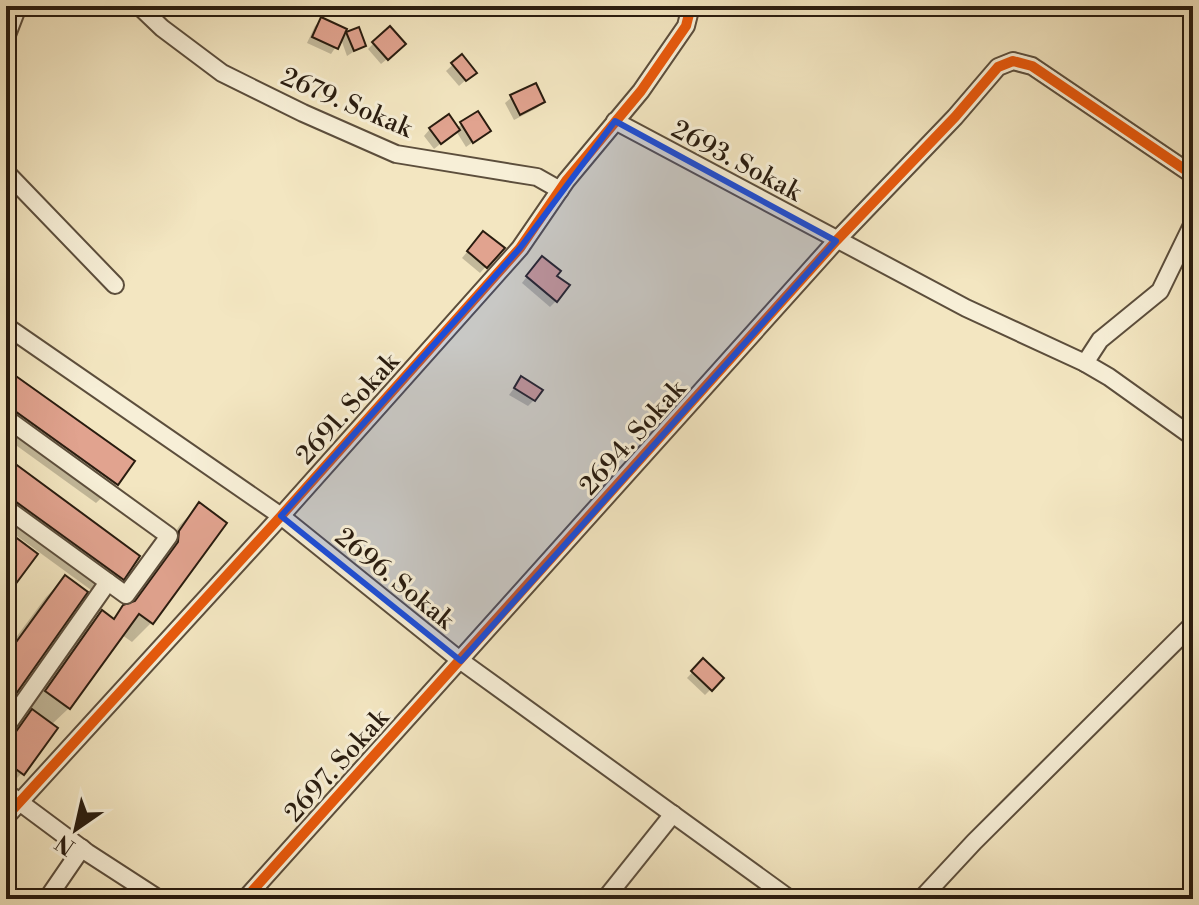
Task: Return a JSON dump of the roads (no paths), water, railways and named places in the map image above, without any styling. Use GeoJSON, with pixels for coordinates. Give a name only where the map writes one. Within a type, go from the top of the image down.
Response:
{"type":"FeatureCollection","features":[{"type":"Feature","properties":{"kind":"street"},"geometry":{"type":"LineString","coordinates":[[6,32],[16,6]]}},
{"type":"Feature","properties":{"kind":"street","name":"2679. Sokak"},"geometry":{"type":"LineString","coordinates":[[139,6],[162,28],[222,73],[396,154],[537,177],[560,190]]}},
{"type":"Feature","properties":{"kind":"street","name":"2691. Sokak"},"geometry":{"type":"LineString","coordinates":[[6,817],[12,797],[281,516],[520,248],[560,190],[641,91],[686,26],[691,6]]}},
{"type":"Feature","properties":{"kind":"street","name":"2694. Sokak"},"geometry":{"type":"LineString","coordinates":[[461,661],[836,241],[955,117],[998,67],[1013,61],[1032,66],[1193,175]]}},
{"type":"Feature","properties":{"kind":"street","name":"2693. Sokak"},"geometry":{"type":"LineString","coordinates":[[615,121],[966,308],[1085,363],[1193,437]]}},
{"type":"Feature","properties":{"kind":"street"},"geometry":{"type":"LineString","coordinates":[[6,172],[115,285]]}},
{"type":"Feature","properties":{"kind":"street"},"geometry":{"type":"LineString","coordinates":[[1085,363],[1100,340],[1160,291],[1193,223]]}},
{"type":"Feature","properties":{"kind":"street","name":"2696. Sokak"},"geometry":{"type":"LineString","coordinates":[[6,326],[281,516],[461,661],[790,899]]}},
{"type":"Feature","properties":{"kind":"street"},"geometry":{"type":"LineString","coordinates":[[6,418],[169,536],[126,595],[9,517]]}},
{"type":"Feature","properties":{"kind":"street"},"geometry":{"type":"LineString","coordinates":[[6,727],[108,582]]}},
{"type":"Feature","properties":{"kind":"street"},"geometry":{"type":"LineString","coordinates":[[921,899],[974,842],[1193,624]]}},
{"type":"Feature","properties":{"kind":"street","name":"2697. Sokak"},"geometry":{"type":"LineString","coordinates":[[245,899],[461,661]]}},
{"type":"Feature","properties":{"kind":"street"},"geometry":{"type":"LineString","coordinates":[[12,797],[159,899]]}},
{"type":"Feature","properties":{"kind":"street"},"geometry":{"type":"LineString","coordinates":[[605,899],[673,814]]}},
{"type":"Feature","properties":{"kind":"street"},"geometry":{"type":"LineString","coordinates":[[47,899],[82,848]]}}]}
